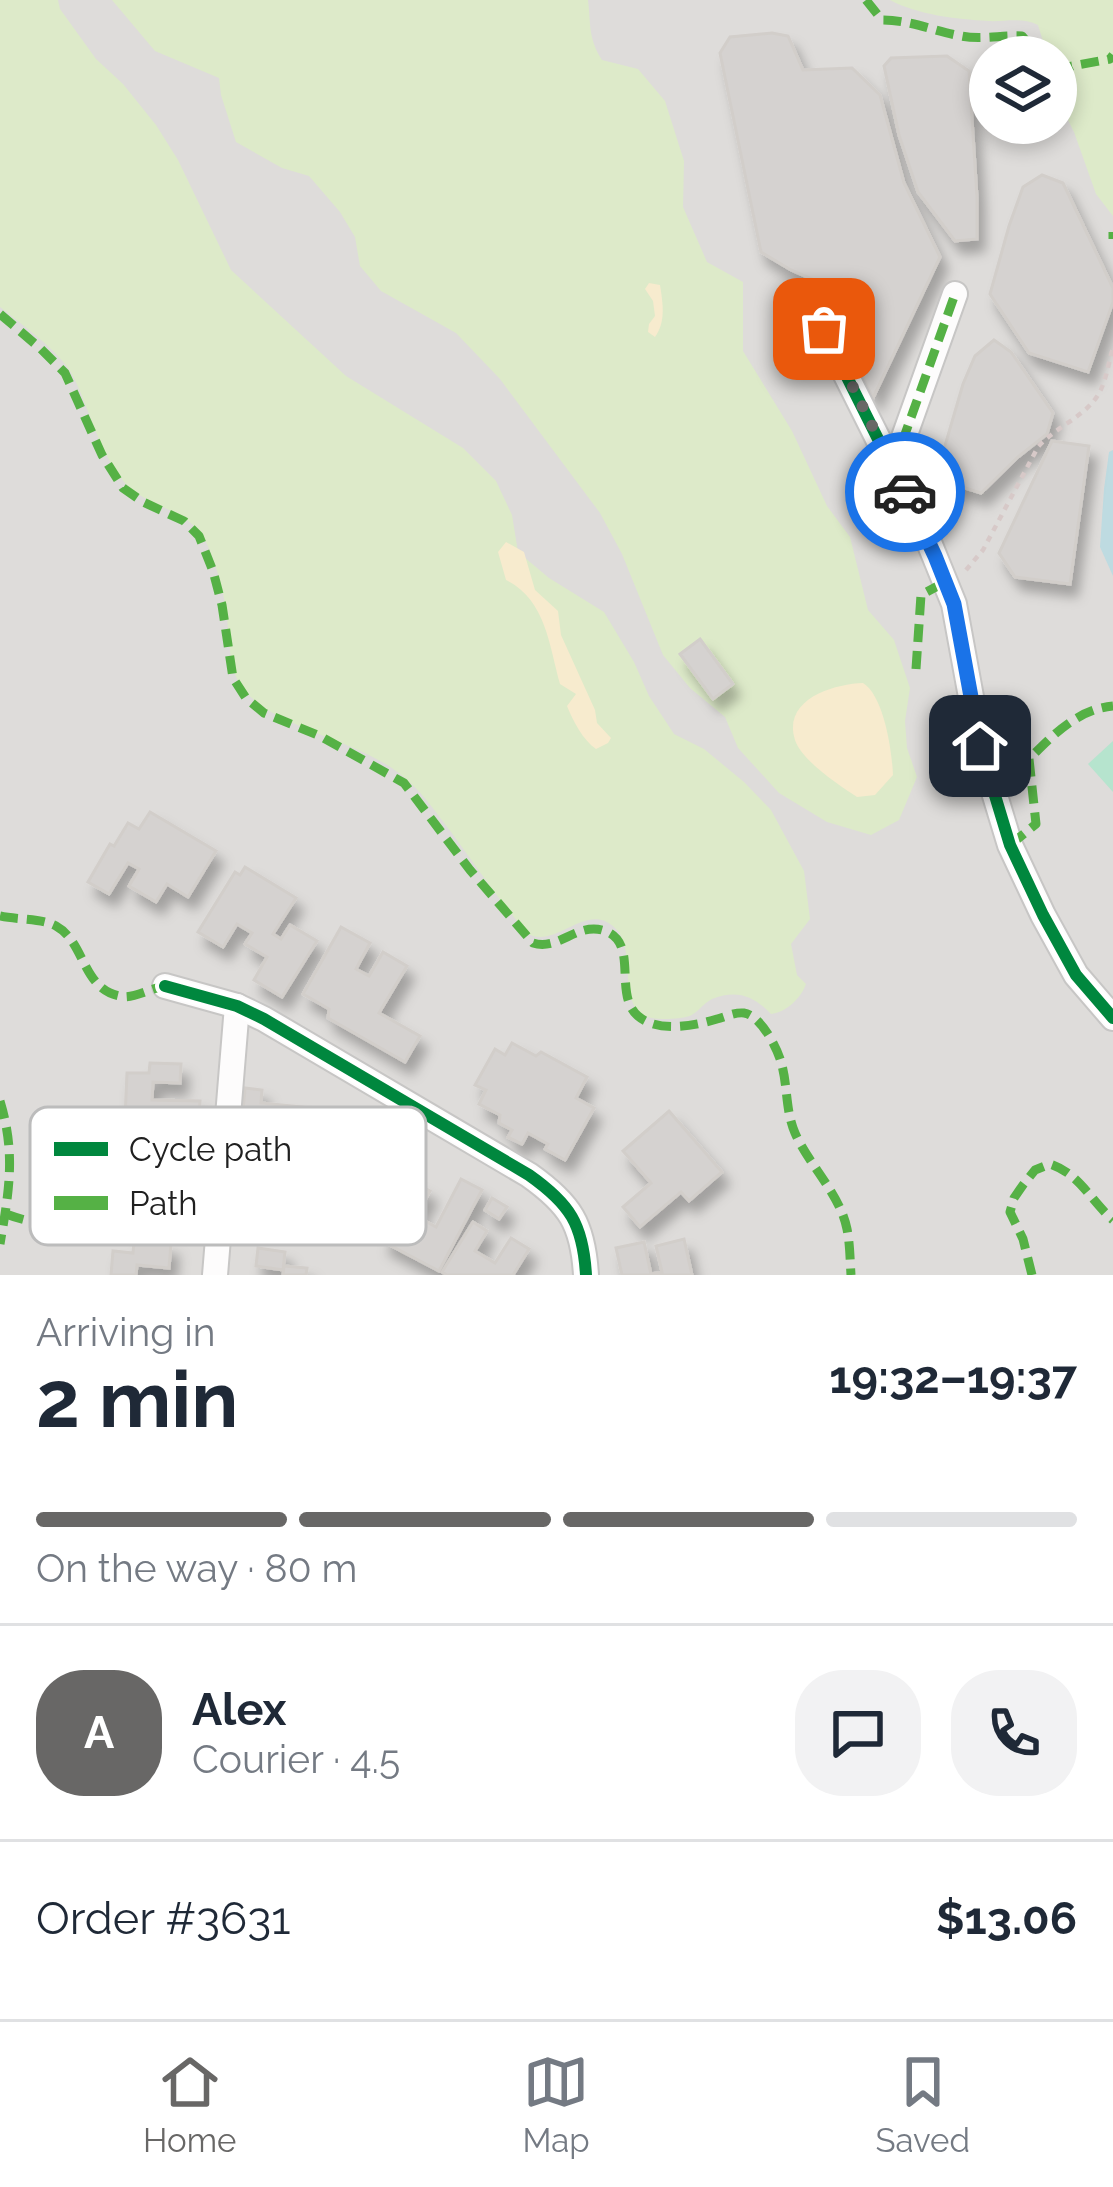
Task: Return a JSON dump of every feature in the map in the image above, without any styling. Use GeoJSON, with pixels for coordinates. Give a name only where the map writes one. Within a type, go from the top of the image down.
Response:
{"type":"FeatureCollection","features":[{"type":"Feature","properties":{"kind":"street"},"geometry":{"type":"LineString","coordinates":[[893,468],[955,294]]}},
{"type":"Feature","properties":{"kind":"street"},"geometry":{"type":"LineString","coordinates":[[806,295],[945,582],[961,632],[980,746],[1010,845],[1076,975],[1106,1010],[1113,1038]]}},
{"type":"Feature","properties":{"kind":"street"},"geometry":{"type":"LineString","coordinates":[[165,986],[237,1006],[412,1107]]}},
{"type":"Feature","properties":{"kind":"street"},"geometry":{"type":"LineString","coordinates":[[229,1107],[237,1006]]}},
{"type":"Feature","properties":{"kind":"street"},"geometry":{"type":"LineString","coordinates":[[426,1115],[556,1195],[576,1220],[586,1275]]}},
{"type":"Feature","properties":{"kind":"street"},"geometry":{"type":"LineString","coordinates":[[215,1275],[217,1245]]}},
{"type":"Feature","properties":{"kind":"path"},"geometry":{"type":"LineString","coordinates":[[945,582],[969,568],[983,550],[1038,447],[1094,400],[1113,348]]}},
{"type":"Feature","properties":{"kind":"shaded area"},"geometry":{"type":"Polygon","coordinates":[[[0,0],[1113,0],[1113,1275],[0,1275],[0,0]]]}},
{"type":"Feature","properties":{"kind":"green space"},"geometry":{"type":"Polygon","coordinates":[[[0,0],[58,0],[96,59],[156,125],[231,270],[346,376],[463,448],[496,481],[512,515],[518,552],[604,612],[674,734],[704,749],[771,810],[804,871],[810,919],[791,944],[797,975],[806,984],[788,1007],[771,1014],[751,999],[729,995],[712,999],[686,1017],[656,1019],[640,1013],[630,992],[626,950],[615,928],[594,919],[550,935],[528,934],[404,777],[359,750],[275,714],[244,690],[232,662],[223,593],[205,540],[188,521],[125,483],[108,458],[67,367],[0,307],[0,0]]]}},
{"type":"Feature","properties":{"kind":"green space"},"geometry":{"type":"Polygon","coordinates":[[[112,0],[588,0],[592,38],[602,60],[638,69],[665,101],[684,161],[683,207],[707,262],[743,282],[743,351],[792,431],[827,506],[850,537],[868,610],[894,640],[910,688],[907,748],[917,777],[899,820],[871,835],[827,822],[779,793],[738,748],[725,717],[690,688],[663,655],[600,513],[500,379],[456,333],[381,291],[360,266],[355,237],[340,212],[309,176],[282,168],[236,142],[219,78],[155,51],[112,0]]]}},
{"type":"Feature","properties":{"kind":"green space"},"geometry":{"type":"Polygon","coordinates":[[[890,0],[1113,0],[1113,216],[1096,194],[1077,140],[1077,36],[1041,36],[1038,25],[1020,20],[988,21],[913,9],[890,0]]]}},
{"type":"Feature","properties":{"kind":"green space"},"geometry":{"type":"Polygon","coordinates":[[[1113,741],[1113,792],[1088,764],[1113,741]]]}},
{"type":"Feature","properties":{"kind":"sand"},"geometry":{"type":"Polygon","coordinates":[[[649,283],[660,285],[662,299],[662,319],[655,337],[648,332],[655,316],[645,289],[649,283]]]}},
{"type":"Feature","properties":{"kind":"sand"},"geometry":{"type":"Polygon","coordinates":[[[506,542],[524,552],[535,590],[558,611],[561,635],[597,723],[611,738],[596,749],[569,712],[567,706],[576,694],[560,684],[538,611],[506,580],[498,552],[506,542]]]}},
{"type":"Feature","properties":{"kind":"sand"},"geometry":{"type":"Polygon","coordinates":[[[863,683],[881,711],[893,775],[875,795],[857,797],[805,756],[793,726],[796,714],[813,696],[863,683]]]}},
{"type":"Feature","properties":{"kind":"water"},"geometry":{"type":"Polygon","coordinates":[[[1113,450],[1113,576],[1100,547],[1104,489],[1113,450]]]}},
{"type":"Feature","properties":{"kind":"building"},"geometry":{"type":"Polygon","coordinates":[[[788,36],[803,70],[852,68],[880,95],[904,183],[940,257],[873,398],[814,280],[761,252],[720,53],[730,37],[788,36]]]}},
{"type":"Feature","properties":{"kind":"building"},"geometry":{"type":"Polygon","coordinates":[[[947,56],[969,71],[977,239],[955,241],[918,192],[884,66],[891,58],[947,56]]]}},
{"type":"Feature","properties":{"kind":"building"},"geometry":{"type":"Polygon","coordinates":[[[1042,175],[1063,183],[1113,288],[1113,302],[1088,372],[1029,353],[990,294],[1023,187],[1042,175]]]}},
{"type":"Feature","properties":{"kind":"building"},"geometry":{"type":"Polygon","coordinates":[[[994,340],[1011,352],[1053,413],[1047,434],[981,493],[937,473],[975,356],[994,340]]]}},
{"type":"Feature","properties":{"kind":"building"},"geometry":{"type":"Polygon","coordinates":[[[1052,441],[1089,446],[1070,584],[1015,577],[999,553],[1052,441]]]}},
{"type":"Feature","properties":{"kind":"building"},"geometry":{"type":"Polygon","coordinates":[[[700,639],[733,684],[713,699],[680,654],[700,639]]]}},
{"type":"Feature","properties":{"kind":"building"},"geometry":{"type":"Polygon","coordinates":[[[150,812],[216,851],[188,897],[167,884],[156,902],[129,886],[139,869],[128,863],[109,894],[88,882],[128,823],[139,829],[150,812]]]}},
{"type":"Feature","properties":{"kind":"building"},"geometry":{"type":"Polygon","coordinates":[[[245,867],[296,898],[273,934],[281,939],[290,925],[317,941],[282,997],[254,980],[267,957],[245,944],[252,933],[237,924],[223,947],[198,932],[235,872],[240,875],[245,867]]]}},
{"type":"Feature","properties":{"kind":"building"},"geometry":{"type":"Polygon","coordinates":[[[341,927],[370,943],[356,969],[369,976],[383,952],[407,966],[379,1013],[420,1036],[405,1062],[328,1018],[329,1009],[303,994],[341,927]]]}},
{"type":"Feature","properties":{"kind":"building"},"geometry":{"type":"Polygon","coordinates":[[[512,1043],[536,1056],[541,1052],[587,1077],[576,1098],[594,1108],[565,1160],[528,1133],[522,1144],[508,1137],[512,1130],[499,1123],[500,1115],[479,1104],[486,1090],[475,1085],[495,1049],[505,1055],[512,1043]]]}},
{"type":"Feature","properties":{"kind":"building"},"geometry":{"type":"Polygon","coordinates":[[[150,1063],[181,1064],[180,1083],[153,1082],[152,1100],[200,1101],[200,1107],[126,1107],[127,1073],[149,1073],[150,1063]]]}},
{"type":"Feature","properties":{"kind":"building"},"geometry":{"type":"Polygon","coordinates":[[[245,1088],[262,1090],[261,1103],[303,1107],[243,1107],[245,1088]]]}},
{"type":"Feature","properties":{"kind":"building"},"geometry":{"type":"Polygon","coordinates":[[[669,1111],[722,1172],[689,1201],[681,1192],[640,1227],[623,1207],[651,1183],[623,1151],[669,1111]]]}},
{"type":"Feature","properties":{"kind":"building"},"geometry":{"type":"Polygon","coordinates":[[[461,1179],[482,1190],[439,1271],[390,1245],[426,1245],[426,1222],[436,1227],[461,1179]]]}},
{"type":"Feature","properties":{"kind":"building"},"geometry":{"type":"Polygon","coordinates":[[[492,1198],[507,1207],[499,1219],[485,1210],[492,1198]]]}},
{"type":"Feature","properties":{"kind":"building"},"geometry":{"type":"Polygon","coordinates":[[[473,1222],[487,1231],[475,1251],[495,1263],[511,1238],[529,1249],[513,1275],[442,1272],[473,1222]]]}},
{"type":"Feature","properties":{"kind":"building"},"geometry":{"type":"Polygon","coordinates":[[[684,1239],[692,1275],[622,1275],[616,1248],[644,1242],[651,1274],[662,1272],[656,1246],[684,1239]]]}},
{"type":"Feature","properties":{"kind":"building"},"geometry":{"type":"Polygon","coordinates":[[[134,1245],[171,1245],[169,1268],[137,1265],[136,1275],[111,1275],[113,1251],[133,1253],[134,1245]]]}},
{"type":"Feature","properties":{"kind":"building"},"geometry":{"type":"Polygon","coordinates":[[[258,1248],[285,1252],[283,1270],[256,1266],[258,1248]]]}},
{"type":"Feature","properties":{"kind":"building"},"geometry":{"type":"Polygon","coordinates":[[[284,1266],[307,1268],[306,1275],[283,1275],[284,1266]]]}},
{"type":"Feature","properties":{"kind":"marked path"},"geometry":{"type":"LineString","coordinates":[[866,0],[882,20],[969,37]]}},
{"type":"Feature","properties":{"kind":"marked path"},"geometry":{"type":"LineString","coordinates":[[1077,65],[1113,55]]}},
{"type":"Feature","properties":{"kind":"marked path"},"geometry":{"type":"LineString","coordinates":[[1113,232],[1113,239]]}},
{"type":"Feature","properties":{"kind":"marked path"},"geometry":{"type":"LineString","coordinates":[[893,468],[955,294]]}},
{"type":"Feature","properties":{"kind":"marked path"},"geometry":{"type":"LineString","coordinates":[[0,314],[65,373],[102,455],[123,488],[184,521],[199,536],[222,605],[233,678],[246,698],[264,713],[320,736],[404,783],[533,943],[551,943],[593,929],[614,936],[624,956],[627,995],[638,1016],[656,1025],[687,1026],[744,1013],[762,1025],[781,1062],[795,1133],[843,1216],[851,1275]]}},
{"type":"Feature","properties":{"kind":"marked path"},"geometry":{"type":"LineString","coordinates":[[916,669],[921,595],[945,582]]}},
{"type":"Feature","properties":{"kind":"marked path"},"geometry":{"type":"LineString","coordinates":[[1010,845],[1036,824],[1029,759],[1077,718],[1113,706]]}},
{"type":"Feature","properties":{"kind":"marked path"},"geometry":{"type":"LineString","coordinates":[[0,916],[43,922],[66,933],[90,975],[107,991],[130,996],[165,986]]}},
{"type":"Feature","properties":{"kind":"marked path"},"geometry":{"type":"LineString","coordinates":[[0,1101],[9,1156],[0,1244]]}},
{"type":"Feature","properties":{"kind":"marked path"},"geometry":{"type":"LineString","coordinates":[[1032,1275],[1010,1212],[1014,1198],[1035,1170],[1050,1164],[1060,1168],[1113,1220]]}},
{"type":"Feature","properties":{"kind":"marked path"},"geometry":{"type":"LineString","coordinates":[[6,1214],[30,1221]]}},
{"type":"Feature","properties":{"kind":"cycle path"},"geometry":{"type":"LineString","coordinates":[[806,295],[926,535],[954,604],[980,746],[1010,845],[1076,975],[1113,1018]]}},
{"type":"Feature","properties":{"kind":"cycle path"},"geometry":{"type":"LineString","coordinates":[[165,986],[237,1006],[264,1019],[413,1107]]}},
{"type":"Feature","properties":{"kind":"cycle path"},"geometry":{"type":"LineString","coordinates":[[426,1114],[529,1175],[555,1196],[577,1229],[586,1275]]}},
{"type":"Feature","properties":{"kind":"way so far"},"geometry":{"type":"LineString","coordinates":[[824,329],[905,492]]}},
{"type":"Feature","properties":{"kind":"route"},"geometry":{"type":"LineString","coordinates":[[905,492],[954,604],[980,746]]}}]}
